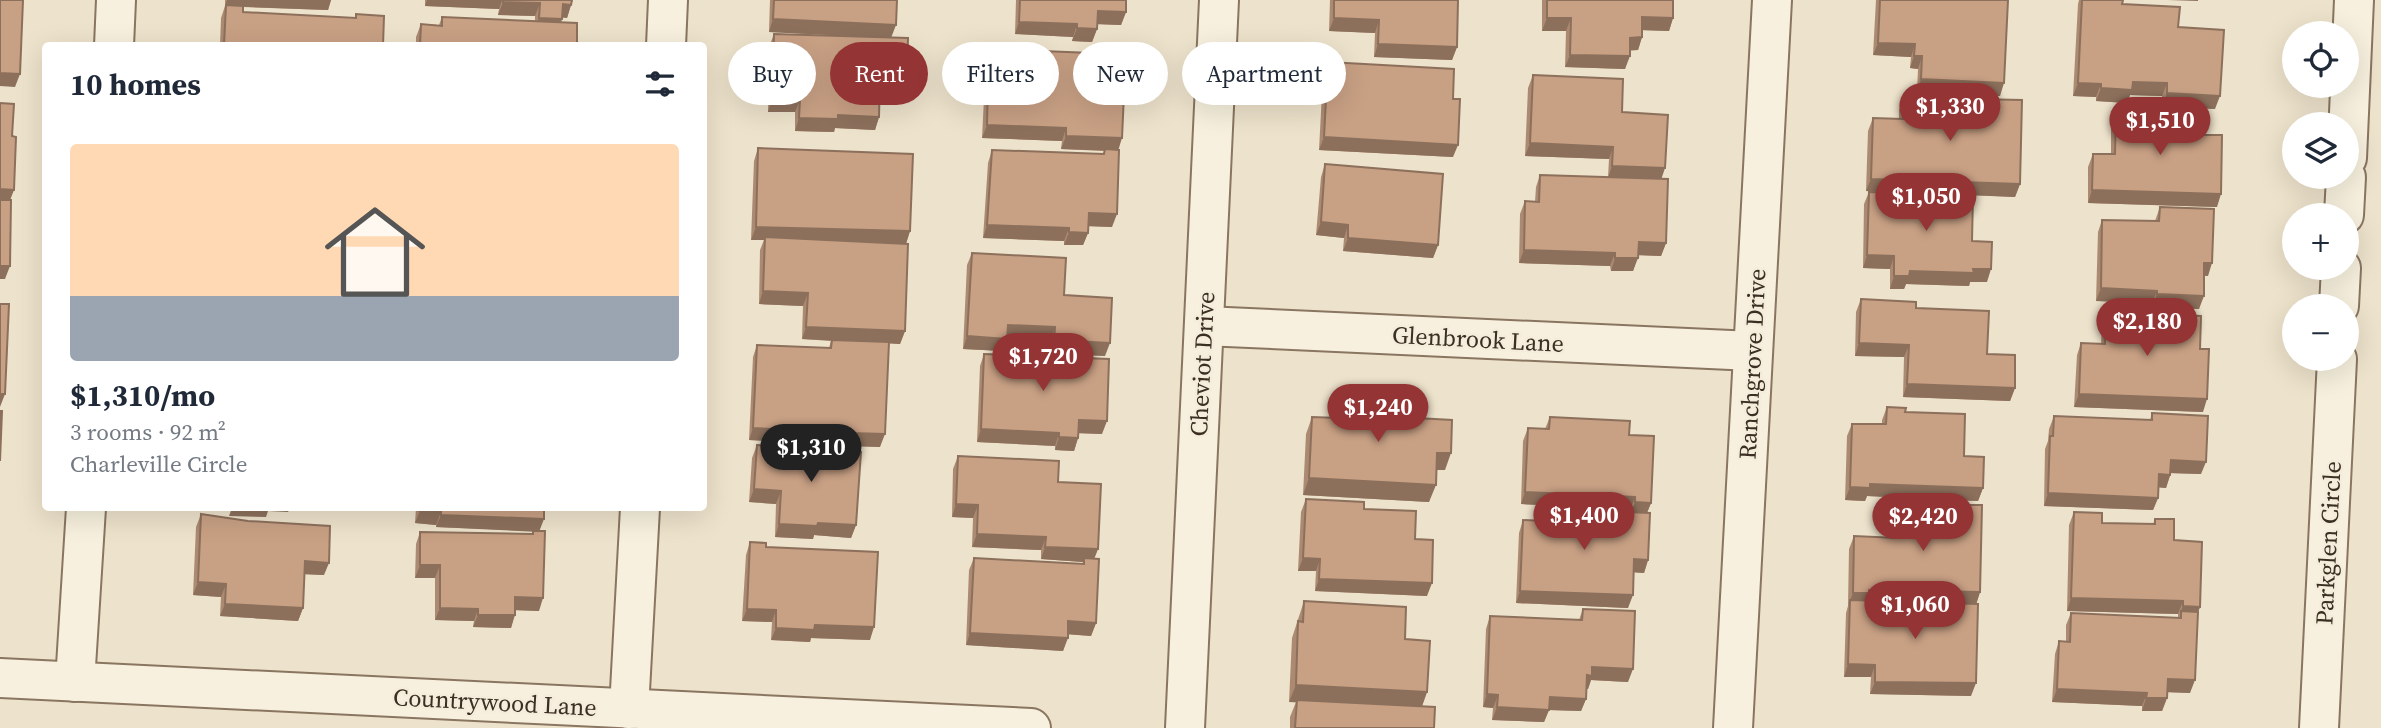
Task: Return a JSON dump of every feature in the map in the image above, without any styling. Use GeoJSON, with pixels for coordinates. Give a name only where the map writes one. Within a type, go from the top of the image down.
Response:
{"type":"FeatureCollection","features":[{"type":"Feature","properties":{"kind":"street"},"geometry":{"type":"LineString","coordinates":[[114,42],[116,0]]}},
{"type":"Feature","properties":{"kind":"street"},"geometry":{"type":"LineString","coordinates":[[666,42],[668,0]]}},
{"type":"Feature","properties":{"kind":"street","name":"Cheviot Drive"},"geometry":{"type":"LineString","coordinates":[[1185,728],[1219,0]]}},
{"type":"Feature","properties":{"kind":"street","name":"Ranchgrove Drive"},"geometry":{"type":"LineString","coordinates":[[1733,728],[1773,0]]}},
{"type":"Feature","properties":{"kind":"street"},"geometry":{"type":"LineString","coordinates":[[2349,112],[2354,0]]}},
{"type":"Feature","properties":{"kind":"street","name":"Glenbrook Lane"},"geometry":{"type":"LineString","coordinates":[[1204,326],[1753,351]]}},
{"type":"Feature","properties":{"kind":"street","name":"Parkglen Circle"},"geometry":{"type":"LineString","coordinates":[[2319,728],[2336,371]]}},
{"type":"Feature","properties":{"kind":"street"},"geometry":{"type":"LineString","coordinates":[[75,682],[86,511]]}},
{"type":"Feature","properties":{"kind":"street"},"geometry":{"type":"LineString","coordinates":[[629,709],[640,511]]}},
{"type":"Feature","properties":{"kind":"street","name":"Countrywood Lane"},"geometry":{"type":"LineString","coordinates":[[0,678],[1031,728]]}},
{"type":"Feature","properties":{"kind":"building"},"geometry":{"type":"Polygon","coordinates":[[[0,0],[23,0],[20,74],[0,73],[0,0]]]}},
{"type":"Feature","properties":{"kind":"building"},"geometry":{"type":"Polygon","coordinates":[[[503,0],[572,0],[571,5],[563,4],[562,19],[539,18],[540,3],[503,0]]]}},
{"type":"Feature","properties":{"kind":"building"},"geometry":{"type":"Polygon","coordinates":[[[774,0],[897,0],[896,25],[773,19],[774,0]]]}},
{"type":"Feature","properties":{"kind":"building"},"geometry":{"type":"Polygon","coordinates":[[[1020,0],[1126,0],[1126,12],[1098,11],[1097,29],[1077,28],[1077,24],[1019,22],[1020,0]]]}},
{"type":"Feature","properties":{"kind":"building"},"geometry":{"type":"Polygon","coordinates":[[[1334,0],[1458,0],[1457,47],[1378,44],[1379,20],[1334,18],[1334,0]]]}},
{"type":"Feature","properties":{"kind":"building"},"geometry":{"type":"Polygon","coordinates":[[[1547,0],[1673,0],[1673,18],[1642,17],[1642,37],[1630,38],[1630,56],[1570,55],[1571,18],[1547,18],[1547,0]]]}},
{"type":"Feature","properties":{"kind":"building"},"geometry":{"type":"Polygon","coordinates":[[[1880,0],[2008,0],[2004,83],[1921,79],[1922,56],[1914,56],[1915,44],[1878,43],[1880,0]]]}},
{"type":"Feature","properties":{"kind":"building"},"geometry":{"type":"Polygon","coordinates":[[[2082,0],[2123,0],[2122,4],[2180,7],[2178,27],[2224,30],[2220,96],[2167,93],[2167,83],[2133,82],[2132,90],[2078,83],[2082,0]]]}},
{"type":"Feature","properties":{"kind":"building"},"geometry":{"type":"Polygon","coordinates":[[[226,5],[243,6],[243,12],[356,18],[356,14],[384,16],[383,42],[224,42],[226,5]]]}},
{"type":"Feature","properties":{"kind":"building"},"geometry":{"type":"Polygon","coordinates":[[[442,17],[577,23],[577,42],[420,42],[421,24],[442,26],[442,17]]]}},
{"type":"Feature","properties":{"kind":"building"},"geometry":{"type":"Polygon","coordinates":[[[774,34],[908,38],[908,42],[830,42],[830,105],[879,105],[879,117],[838,115],[838,119],[799,118],[800,105],[816,105],[816,42],[774,42],[774,34]]]}},
{"type":"Feature","properties":{"kind":"building"},"geometry":{"type":"Polygon","coordinates":[[[1059,52],[1073,52],[1073,105],[1124,105],[1122,138],[1066,136],[1066,128],[987,125],[988,105],[1059,105],[1059,52]]]}},
{"type":"Feature","properties":{"kind":"building"},"geometry":{"type":"Polygon","coordinates":[[[1346,63],[1454,69],[1453,99],[1460,99],[1458,145],[1324,137],[1326,105],[1346,105],[1346,63]]]}},
{"type":"Feature","properties":{"kind":"building"},"geometry":{"type":"Polygon","coordinates":[[[1533,75],[1623,79],[1622,112],[1668,115],[1665,168],[1612,166],[1613,147],[1530,143],[1533,75]]]}},
{"type":"Feature","properties":{"kind":"building"},"geometry":{"type":"Polygon","coordinates":[[[1904,97],[1922,98],[1921,105],[1974,107],[1975,99],[2022,100],[2020,184],[1871,179],[1873,118],[1903,119],[1904,97]]]}},
{"type":"Feature","properties":{"kind":"building"},"geometry":{"type":"Polygon","coordinates":[[[0,103],[14,104],[14,190],[0,189],[0,103]]]}},
{"type":"Feature","properties":{"kind":"building"},"geometry":{"type":"Polygon","coordinates":[[[2116,113],[2194,116],[2194,135],[2222,135],[2221,194],[2092,190],[2093,154],[2115,154],[2116,113]]]}},
{"type":"Feature","properties":{"kind":"building"},"geometry":{"type":"Polygon","coordinates":[[[758,148],[913,154],[910,231],[756,227],[758,148]]]}},
{"type":"Feature","properties":{"kind":"building"},"geometry":{"type":"Polygon","coordinates":[[[1105,149],[1119,150],[1117,214],[1089,213],[1088,233],[1069,232],[1069,228],[987,225],[992,150],[1104,154],[1105,149]]]}},
{"type":"Feature","properties":{"kind":"building"},"geometry":{"type":"Polygon","coordinates":[[[1325,164],[1443,174],[1438,245],[1348,238],[1348,225],[1321,222],[1325,164]]]}},
{"type":"Feature","properties":{"kind":"building"},"geometry":{"type":"Polygon","coordinates":[[[1540,175],[1668,179],[1666,243],[1639,242],[1638,258],[1615,258],[1615,253],[1524,250],[1525,201],[1539,202],[1540,175]]]}},
{"type":"Feature","properties":{"kind":"building"},"geometry":{"type":"Polygon","coordinates":[[[1869,192],[1973,194],[1972,241],[1992,242],[1991,269],[1973,269],[1974,273],[1910,271],[1909,276],[1894,276],[1894,256],[1867,255],[1869,192]]]}},
{"type":"Feature","properties":{"kind":"building"},"geometry":{"type":"Polygon","coordinates":[[[0,200],[11,200],[10,266],[0,266],[0,200]]]}},
{"type":"Feature","properties":{"kind":"building"},"geometry":{"type":"Polygon","coordinates":[[[2160,207],[2214,209],[2212,263],[2204,263],[2204,296],[2101,288],[2102,220],[2159,221],[2160,207]]]}},
{"type":"Feature","properties":{"kind":"building"},"geometry":{"type":"Polygon","coordinates":[[[765,237],[908,244],[905,331],[806,327],[808,293],[763,291],[765,237]]]}},
{"type":"Feature","properties":{"kind":"building"},"geometry":{"type":"Polygon","coordinates":[[[972,253],[1066,258],[1064,295],[1112,298],[1110,343],[1054,340],[1055,327],[1008,325],[1007,339],[967,336],[972,253]]]}},
{"type":"Feature","properties":{"kind":"building"},"geometry":{"type":"Polygon","coordinates":[[[1861,299],[1916,302],[1916,308],[1989,311],[1987,354],[2015,355],[2015,388],[1907,384],[1909,345],[1859,343],[1861,299]]]}},
{"type":"Feature","properties":{"kind":"building"},"geometry":{"type":"Polygon","coordinates":[[[0,304],[9,304],[5,394],[0,394],[0,304]]]}},
{"type":"Feature","properties":{"kind":"building"},"geometry":{"type":"Polygon","coordinates":[[[2106,312],[2201,316],[2200,349],[2209,349],[2207,399],[2079,394],[2081,343],[2105,344],[2106,312]]]}},
{"type":"Feature","properties":{"kind":"building"},"geometry":{"type":"Polygon","coordinates":[[[832,340],[889,342],[885,434],[851,433],[851,441],[809,439],[810,431],[753,428],[757,345],[831,348],[832,340]]]}},
{"type":"Feature","properties":{"kind":"building"},"geometry":{"type":"Polygon","coordinates":[[[984,354],[1109,359],[1107,421],[1079,420],[1078,438],[1059,437],[1059,433],[981,429],[984,354]]]}},
{"type":"Feature","properties":{"kind":"building"},"geometry":{"type":"Polygon","coordinates":[[[1341,400],[1418,404],[1417,418],[1452,420],[1451,453],[1437,453],[1436,485],[1309,478],[1312,417],[1340,418],[1341,400]]]}},
{"type":"Feature","properties":{"kind":"building"},"geometry":{"type":"Polygon","coordinates":[[[1887,407],[1906,408],[1905,412],[1965,414],[1964,456],[1984,457],[1983,488],[1870,484],[1870,488],[1850,487],[1852,424],[1886,424],[1887,407]]]}},
{"type":"Feature","properties":{"kind":"building"},"geometry":{"type":"Polygon","coordinates":[[[0,411],[2,411],[0,461],[0,411]]]}},
{"type":"Feature","properties":{"kind":"building"},"geometry":{"type":"Polygon","coordinates":[[[2152,413],[2208,416],[2206,462],[2171,460],[2170,475],[2159,474],[2158,498],[2048,493],[2050,436],[2053,436],[2054,416],[2152,420],[2152,413]]]}},
{"type":"Feature","properties":{"kind":"building"},"geometry":{"type":"Polygon","coordinates":[[[1550,417],[1630,421],[1629,435],[1654,436],[1651,503],[1635,502],[1635,497],[1525,492],[1528,428],[1549,429],[1550,417]]]}},
{"type":"Feature","properties":{"kind":"building"},"geometry":{"type":"Polygon","coordinates":[[[757,445],[861,452],[856,525],[779,524],[781,491],[754,489],[757,445]]]}},
{"type":"Feature","properties":{"kind":"building"},"geometry":{"type":"Polygon","coordinates":[[[958,456],[1059,461],[1058,482],[1101,484],[1098,549],[1045,547],[1046,537],[977,534],[978,505],[956,504],[958,456]]]}},
{"type":"Feature","properties":{"kind":"building"},"geometry":{"type":"Polygon","coordinates":[[[1306,499],[1364,502],[1364,509],[1416,511],[1415,539],[1433,540],[1432,583],[1319,579],[1320,559],[1303,558],[1306,499]]]}},
{"type":"Feature","properties":{"kind":"building"},"geometry":{"type":"Polygon","coordinates":[[[1958,505],[1982,505],[1980,592],[1869,590],[1869,593],[1853,593],[1854,536],[1898,538],[1899,507],[1958,509],[1958,505]]]}},
{"type":"Feature","properties":{"kind":"building"},"geometry":{"type":"Polygon","coordinates":[[[1546,509],[1650,513],[1648,560],[1634,559],[1633,595],[1520,591],[1523,520],[1546,521],[1546,509]]]}},
{"type":"Feature","properties":{"kind":"building"},"geometry":{"type":"Polygon","coordinates":[[[420,511],[544,511],[544,519],[441,515],[441,512],[420,511]]]}},
{"type":"Feature","properties":{"kind":"building"},"geometry":{"type":"Polygon","coordinates":[[[2074,512],[2102,513],[2102,523],[2155,524],[2155,519],[2174,519],[2174,540],[2202,542],[2200,607],[2183,606],[2183,601],[2071,598],[2074,512]]]}},
{"type":"Feature","properties":{"kind":"building"},"geometry":{"type":"Polygon","coordinates":[[[201,514],[248,521],[330,526],[329,563],[305,561],[303,608],[225,604],[226,584],[198,582],[201,514]]]}},
{"type":"Feature","properties":{"kind":"building"},"geometry":{"type":"Polygon","coordinates":[[[533,531],[545,531],[543,598],[515,597],[515,615],[478,615],[478,609],[440,608],[440,565],[420,565],[420,532],[533,534],[533,531]]]}},
{"type":"Feature","properties":{"kind":"building"},"geometry":{"type":"Polygon","coordinates":[[[750,542],[766,543],[766,547],[878,552],[874,627],[815,625],[814,630],[776,628],[776,610],[747,609],[750,542]]]}},
{"type":"Feature","properties":{"kind":"building"},"geometry":{"type":"Polygon","coordinates":[[[974,558],[1084,564],[1084,558],[1099,559],[1096,623],[1068,621],[1068,638],[970,633],[974,558]]]}},
{"type":"Feature","properties":{"kind":"building"},"geometry":{"type":"Polygon","coordinates":[[[1850,600],[1978,604],[1976,683],[1875,682],[1875,665],[1848,664],[1850,600]]]}},
{"type":"Feature","properties":{"kind":"building"},"geometry":{"type":"Polygon","coordinates":[[[1304,601],[1406,607],[1405,639],[1430,641],[1427,692],[1296,685],[1298,621],[1303,622],[1304,601]]]}},
{"type":"Feature","properties":{"kind":"building"},"geometry":{"type":"Polygon","coordinates":[[[1583,609],[1635,611],[1633,669],[1592,667],[1592,676],[1587,675],[1586,699],[1550,697],[1549,710],[1497,707],[1498,695],[1487,694],[1490,616],[1582,620],[1583,609]]]}},
{"type":"Feature","properties":{"kind":"building"},"geometry":{"type":"Polygon","coordinates":[[[2181,611],[2198,612],[2195,680],[2168,679],[2167,698],[2146,698],[2147,693],[2057,689],[2059,641],[2070,642],[2071,613],[2181,618],[2181,611]]]}},
{"type":"Feature","properties":{"kind":"building"},"geometry":{"type":"Polygon","coordinates":[[[1297,700],[1435,707],[1434,728],[1295,728],[1297,700]]]}}]}
